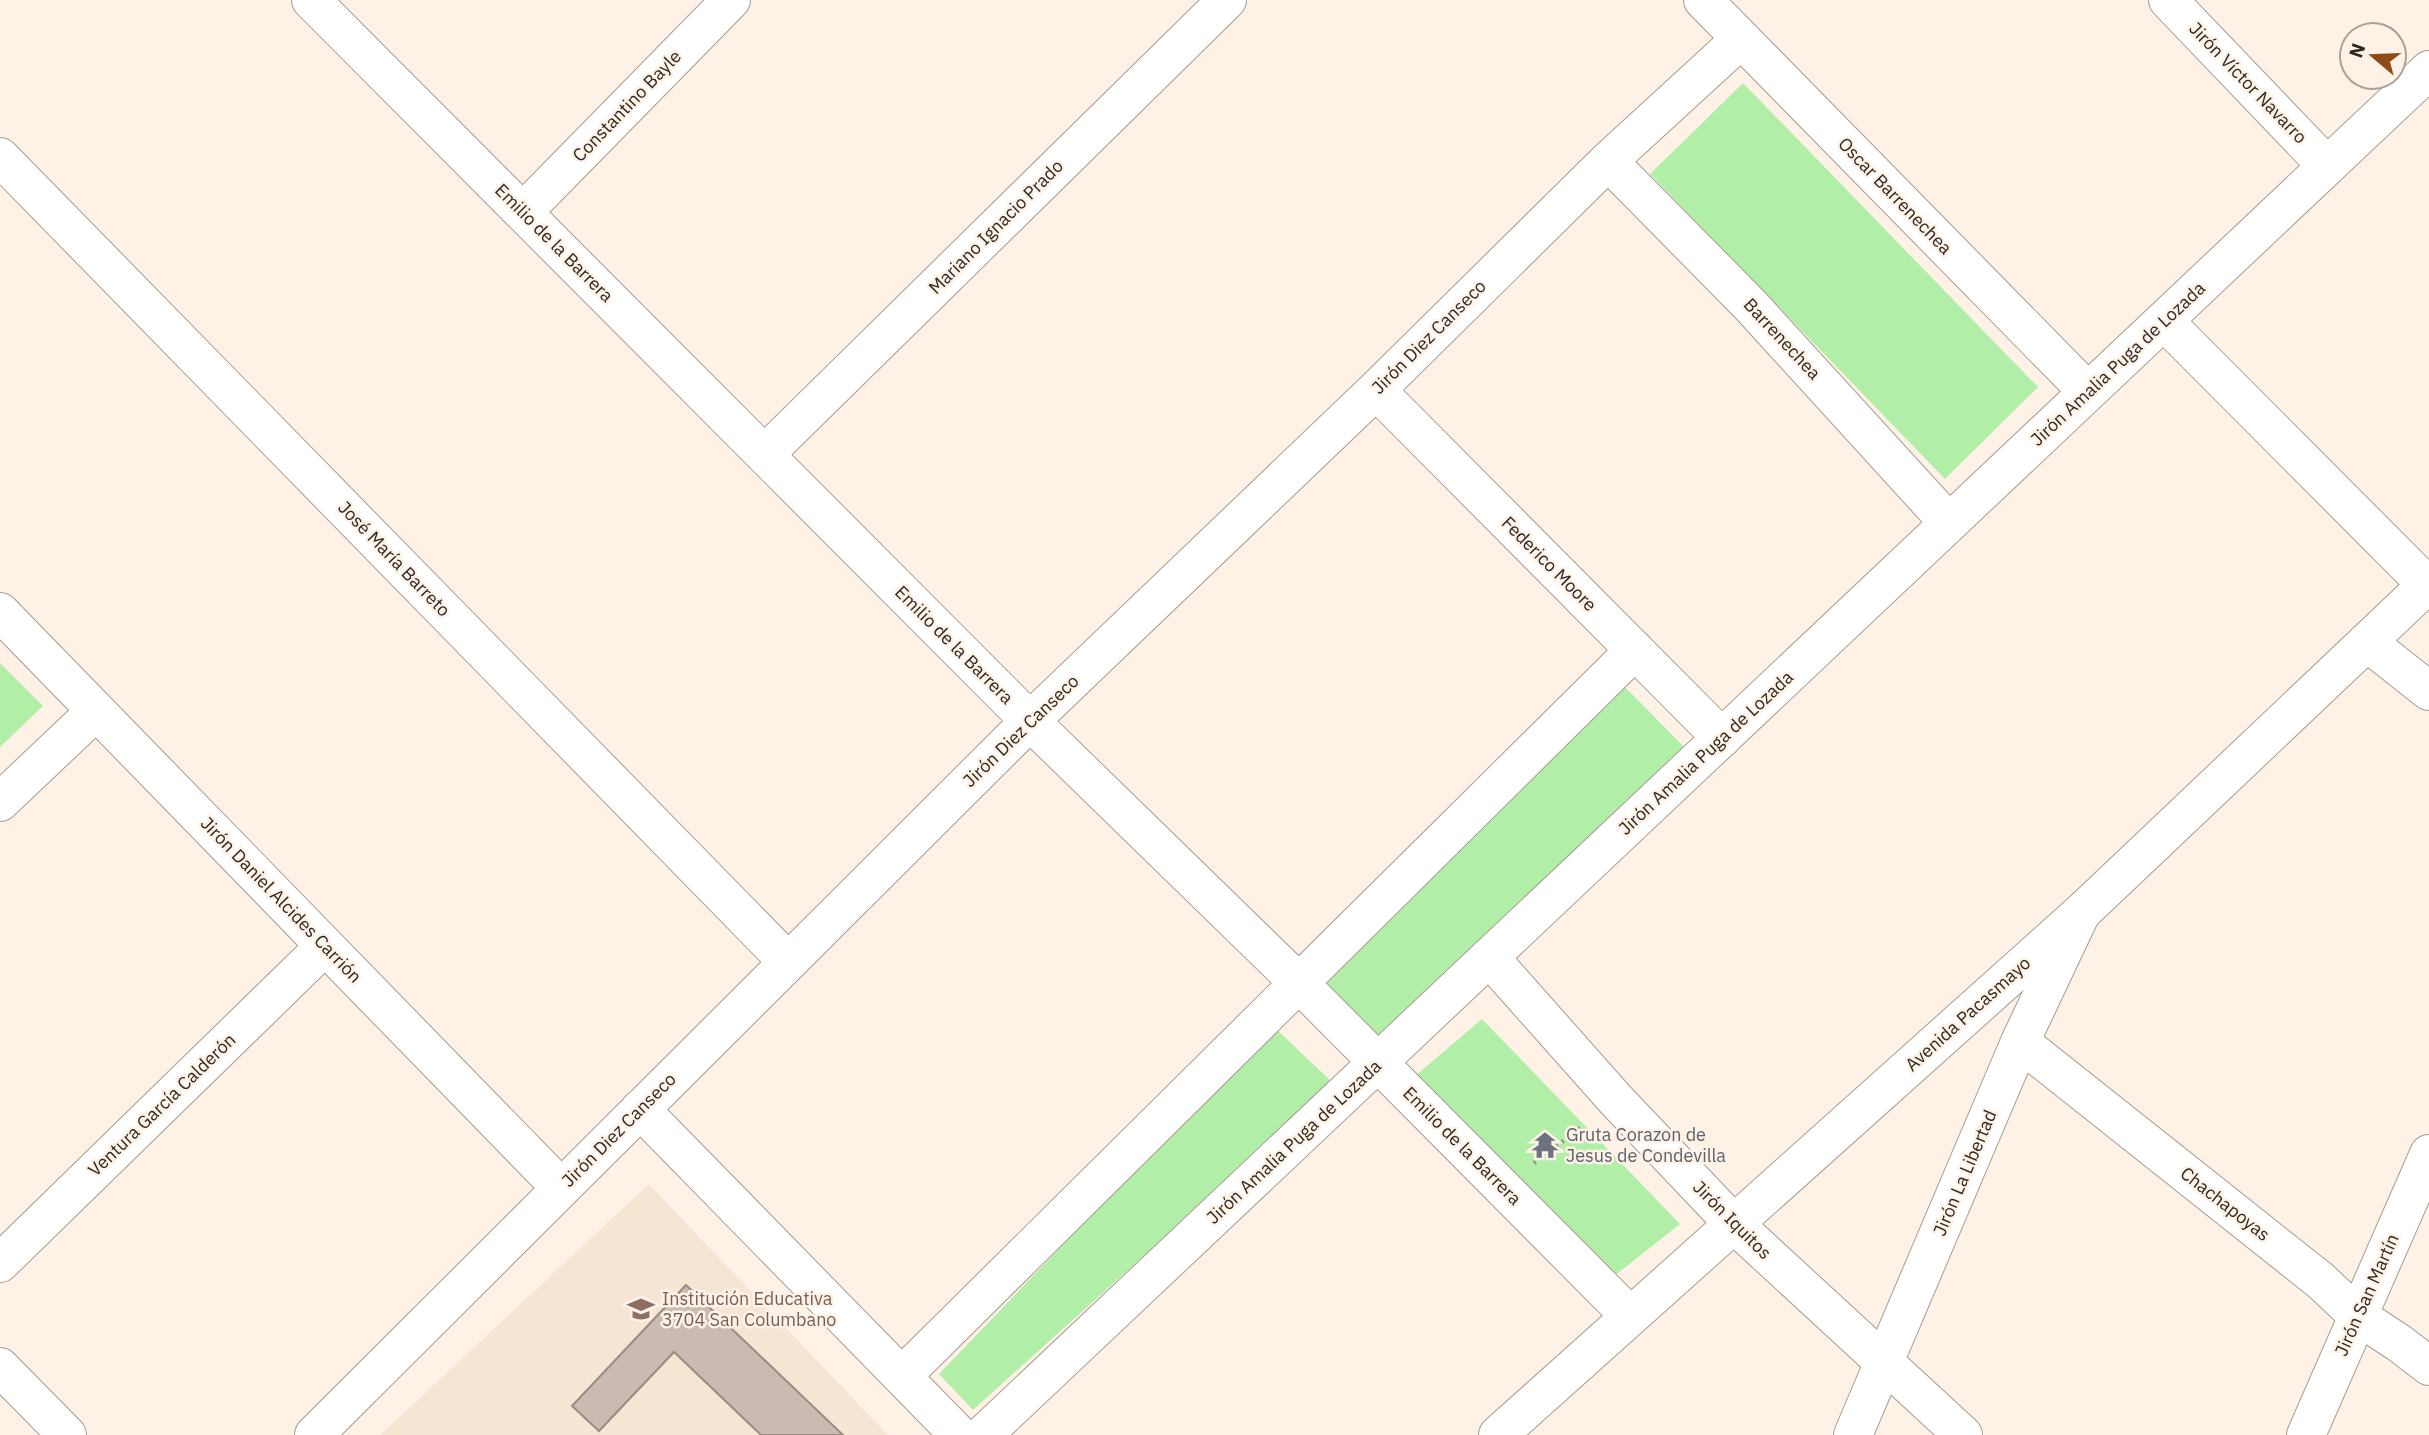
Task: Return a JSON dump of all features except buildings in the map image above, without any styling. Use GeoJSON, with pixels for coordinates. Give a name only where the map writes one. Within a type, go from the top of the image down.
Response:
{"type":"FeatureCollection","features":[{"type":"Feature","properties":{"kind":"street","name":"Emilio de la Barrera"},"geometry":{"type":"LineString","coordinates":[[311,0],[1030,721],[1379,1062],[1630,1316]]}},
{"type":"Feature","properties":{"kind":"street","name":"Constantino Bayle"},"geometry":{"type":"LineString","coordinates":[[523,212],[731,0]]}},
{"type":"Feature","properties":{"kind":"street","name":"Mariano Ignacio Prado"},"geometry":{"type":"LineString","coordinates":[[765,454],[1227,0]]}},
{"type":"Feature","properties":{"kind":"street","name":"Oscar Barrenechea"},"geometry":{"type":"LineString","coordinates":[[1703,0],[2088,392]]}},
{"type":"Feature","properties":{"kind":"street","name":"Jirón Víctor Navarro"},"geometry":{"type":"LineString","coordinates":[[2168,0],[2328,166]]}},
{"type":"Feature","properties":{"kind":"street","name":"Jirón Diez Canseco"},"geometry":{"type":"LineString","coordinates":[[314,1435],[1030,721],[1376,390],[1608,161],[1741,39]]}},
{"type":"Feature","properties":{"kind":"street","name":"Jirón Amalia Puga de Lozada"},"geometry":{"type":"LineString","coordinates":[[983,1435],[2429,70]]}},
{"type":"Feature","properties":{"kind":"street","name":"José María Barreto"},"geometry":{"type":"LineString","coordinates":[[0,157],[787,961]]}},
{"type":"Feature","properties":{"kind":"street","name":"Barrenechea"},"geometry":{"type":"LineString","coordinates":[[1608,161],[1752,306],[1949,523]]}},
{"type":"Feature","properties":{"kind":"street"},"geometry":{"type":"LineString","coordinates":[[2164,321],[2428,584]]}},
{"type":"Feature","properties":{"kind":"street","name":"Federico Moore"},"geometry":{"type":"LineString","coordinates":[[1376,390],[1722,738]]}},
{"type":"Feature","properties":{"kind":"street","name":"Avenida Pacasmayo"},"geometry":{"type":"LineString","coordinates":[[1498,1435],[2081,913],[2428,584]]}},
{"type":"Feature","properties":{"kind":"street","name":"Jirón Daniel Alcides Carrión"},"geometry":{"type":"LineString","coordinates":[[0,612],[561,1188]]}},
{"type":"Feature","properties":{"kind":"street"},"geometry":{"type":"LineString","coordinates":[[2367,642],[2429,691]]}},
{"type":"Feature","properties":{"kind":"street"},"geometry":{"type":"LineString","coordinates":[[902,1376],[1635,650]]}},
{"type":"Feature","properties":{"kind":"street"},"geometry":{"type":"LineString","coordinates":[[0,802],[96,711]]}},
{"type":"Feature","properties":{"kind":"street","name":"Jirón La Libertad"},"geometry":{"type":"LineString","coordinates":[[1853,1435],[2020,1042],[2081,913]]}},
{"type":"Feature","properties":{"kind":"street","name":"Ventura García Calderón"},"geometry":{"type":"LineString","coordinates":[[0,1264],[325,946]]}},
{"type":"Feature","properties":{"kind":"street","name":"Jirón Iquitos"},"geometry":{"type":"LineString","coordinates":[[1489,957],[1616,1101],[1733,1223],[1963,1435]]}},
{"type":"Feature","properties":{"kind":"street","name":"Chachapoyas"},"geometry":{"type":"LineString","coordinates":[[2020,1042],[2321,1280],[2358,1316],[2429,1366]]}},
{"type":"Feature","properties":{"kind":"street"},"geometry":{"type":"LineString","coordinates":[[640,1109],[959,1435]]}},
{"type":"Feature","properties":{"kind":"street","name":"Jirón San Martín"},"geometry":{"type":"LineString","coordinates":[[2306,1435],[2429,1154]]}},
{"type":"Feature","properties":{"kind":"street"},"geometry":{"type":"LineString","coordinates":[[0,1367],[67,1435]]}},
{"type":"Feature","properties":{"kind":"path"},"geometry":{"type":"LineString","coordinates":[[1503,1187],[1616,1101]]}},
{"type":"Feature","properties":{"kind":"shaded area","name":"Institución Educativa 3704 San Columbano"},"geometry":{"type":"Polygon","coordinates":[[[649,1184],[888,1435],[380,1435],[649,1184]]]}},
{"type":"Feature","properties":{"kind":"green space"},"geometry":{"type":"Polygon","coordinates":[[[1743,83],[2038,387],[1945,479],[1650,174],[1743,83]]]}},
{"type":"Feature","properties":{"kind":"green space"},"geometry":{"type":"Polygon","coordinates":[[[0,663],[43,706],[0,747],[0,663]]]}},
{"type":"Feature","properties":{"kind":"green space"},"geometry":{"type":"Polygon","coordinates":[[[1619,681],[1685,748],[1377,1040],[1316,983],[1619,681]]]}},
{"type":"Feature","properties":{"kind":"green space"},"geometry":{"type":"Polygon","coordinates":[[[1482,1019],[1680,1224],[1609,1280],[1414,1077],[1482,1019]]]}},
{"type":"Feature","properties":{"kind":"green space"},"geometry":{"type":"Polygon","coordinates":[[[1273,1026],[1334,1084],[973,1410],[939,1374],[1273,1026]]]}},
{"type":"Feature","properties":{"kind":"place","name":"Gruta Corazon de Jesus de Condevilla"},"geometry":{"type":"Point","coordinates":[1545,1145]}},
{"type":"Feature","properties":{"kind":"place","name":"Institución Educativa 3704 San Columbano"},"geometry":{"type":"Point","coordinates":[641,1309]}}]}
